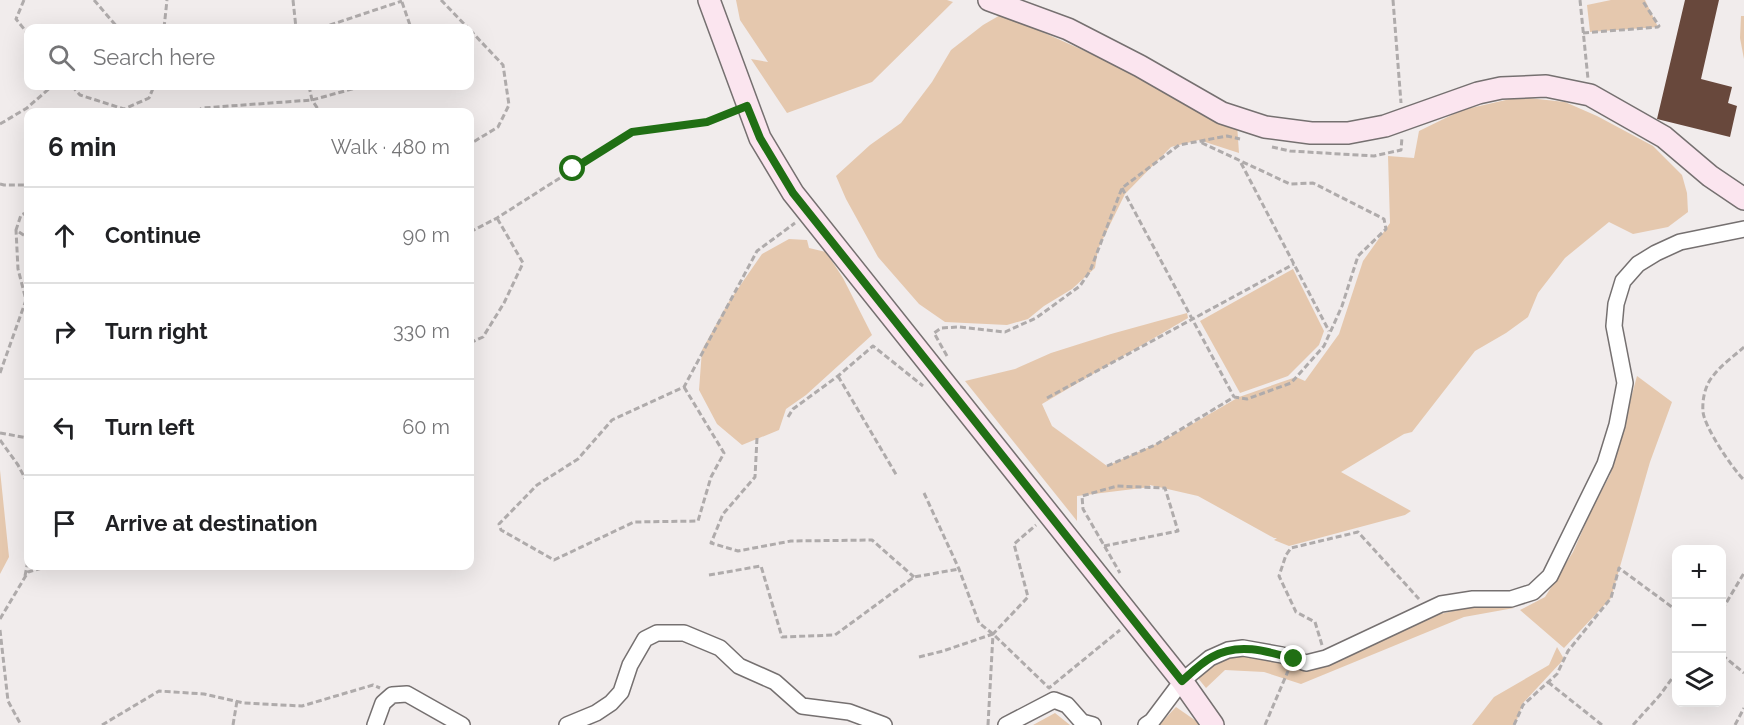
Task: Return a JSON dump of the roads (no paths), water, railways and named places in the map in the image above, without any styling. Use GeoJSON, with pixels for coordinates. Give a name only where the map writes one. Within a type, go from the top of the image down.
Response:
{"type":"FeatureCollection","features":[{"type":"Feature","properties":{"kind":"street"},"geometry":{"type":"LineString","coordinates":[[709,0],[760,138],[793,193],[1182,681],[1213,725]]}},
{"type":"Feature","properties":{"kind":"street"},"geometry":{"type":"LineString","coordinates":[[989,0],[1068,29],[1140,66],[1222,113],[1265,127],[1311,133],[1348,133],[1385,126],[1478,93],[1501,88],[1546,86],[1590,95],[1664,137],[1710,176],[1744,199]]}},
{"type":"Feature","properties":{"kind":"street"},"geometry":{"type":"LineString","coordinates":[[1146,725],[1152,721],[1182,681],[1210,658],[1228,650],[1243,648],[1306,663],[1326,658],[1441,604],[1473,599],[1511,599],[1533,592],[1550,576],[1605,464],[1617,425],[1625,383],[1614,326],[1616,304],[1623,281],[1638,264],[1680,242],[1744,229]]}},
{"type":"Feature","properties":{"kind":"street"},"geometry":{"type":"LineString","coordinates":[[567,725],[611,703],[621,692],[630,665],[645,639],[657,633],[684,633],[720,648],[739,666],[775,682],[802,706],[846,719],[884,725]]}},
{"type":"Feature","properties":{"kind":"street"},"geometry":{"type":"LineString","coordinates":[[375,725],[384,703],[392,695],[407,694],[462,725]]}},
{"type":"Feature","properties":{"kind":"street"},"geometry":{"type":"LineString","coordinates":[[1006,725],[1054,700],[1067,705],[1082,722],[1093,725]]}}]}
